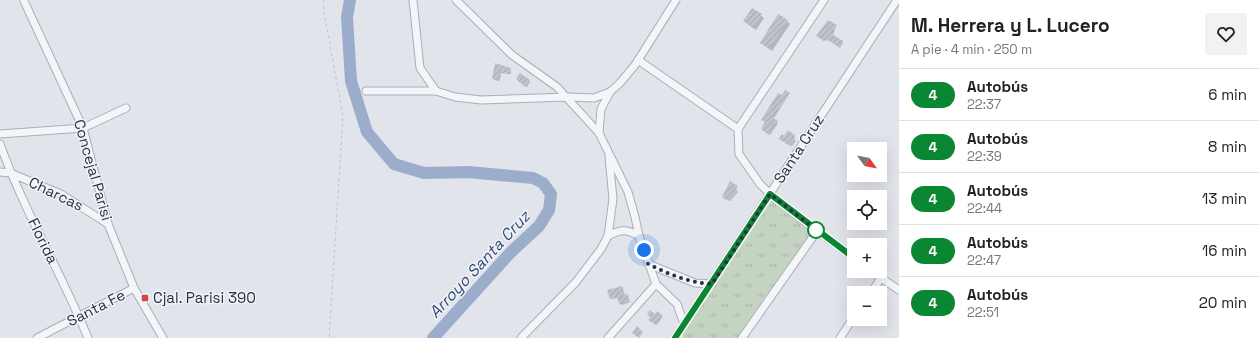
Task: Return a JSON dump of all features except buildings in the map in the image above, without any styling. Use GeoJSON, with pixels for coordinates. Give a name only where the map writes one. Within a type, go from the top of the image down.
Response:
{"type":"FeatureCollection","features":[{"type":"Feature","properties":{"kind":"street"},"geometry":{"type":"LineString","coordinates":[[413,0],[420,68],[436,91]]}},
{"type":"Feature","properties":{"kind":"street"},"geometry":{"type":"LineString","coordinates":[[456,0],[512,55],[544,76],[568,97],[599,133],[628,192],[639,236],[656,284],[677,304],[684,324]]}},
{"type":"Feature","properties":{"kind":"street"},"geometry":{"type":"LineString","coordinates":[[599,133],[601,109],[610,92],[620,83],[638,60],[676,0]]}},
{"type":"Feature","properties":{"kind":"street"},"geometry":{"type":"LineString","coordinates":[[824,0],[738,129],[738,146],[742,160],[770,194],[847,253]]}},
{"type":"Feature","properties":{"kind":"street","name":"Santa Cruz"},"geometry":{"type":"LineString","coordinates":[[679,337],[684,324],[712,284],[897,0]]}},
{"type":"Feature","properties":{"kind":"street","name":"Concejal Parisi"},"geometry":{"type":"LineString","coordinates":[[24,1],[83,128],[108,224],[134,288],[163,338]]}},
{"type":"Feature","properties":{"kind":"street"},"geometry":{"type":"LineString","coordinates":[[638,60],[738,129]]}},
{"type":"Feature","properties":{"kind":"street"},"geometry":{"type":"LineString","coordinates":[[366,91],[436,91],[455,97],[481,100],[568,97],[594,98],[610,92]]}},
{"type":"Feature","properties":{"kind":"street"},"geometry":{"type":"LineString","coordinates":[[0,134],[83,128],[126,108]]}},
{"type":"Feature","properties":{"kind":"street","name":"Florida"},"geometry":{"type":"LineString","coordinates":[[0,144],[10,173],[79,316],[88,338]]}},
{"type":"Feature","properties":{"kind":"street"},"geometry":{"type":"LineString","coordinates":[[521,338],[576,282],[601,249],[608,236],[613,199],[608,151]]}},
{"type":"Feature","properties":{"kind":"street","name":"Charcas"},"geometry":{"type":"LineString","coordinates":[[0,172],[10,173],[61,194],[108,224]]}},
{"type":"Feature","properties":{"kind":"street"},"geometry":{"type":"LineString","coordinates":[[608,236],[617,230],[624,230],[639,236]]}},
{"type":"Feature","properties":{"kind":"street"},"geometry":{"type":"LineString","coordinates":[[742,338],[817,231]]}},
{"type":"Feature","properties":{"kind":"street"},"geometry":{"type":"LineString","coordinates":[[648,264],[695,283],[712,284]]}},
{"type":"Feature","properties":{"kind":"street"},"geometry":{"type":"LineString","coordinates":[[876,286],[882,278],[899,290]]}},
{"type":"Feature","properties":{"kind":"street"},"geometry":{"type":"LineString","coordinates":[[608,338],[656,284]]}},
{"type":"Feature","properties":{"kind":"street","name":"Santa Fe"},"geometry":{"type":"LineString","coordinates":[[37,338],[134,288]]}},
{"type":"Feature","properties":{"kind":"street"},"geometry":{"type":"LineString","coordinates":[[840,338],[848,326]]}},
{"type":"Feature","properties":{"kind":"path"},"geometry":{"type":"LineString","coordinates":[[324,0],[323,7],[343,116],[329,338]]}},
{"type":"Feature","properties":{"kind":"green space"},"geometry":{"type":"Polygon","coordinates":[[[770,194],[817,231],[742,338],[684,338],[678,334],[770,194]]]}},
{"type":"Feature","properties":{"kind":"waterway","name":"Arroyo Santa Cruz"},"geometry":{"type":"LineString","coordinates":[[350,0],[347,17],[351,81],[367,132],[394,164],[424,173],[468,172],[533,178],[543,183],[551,194],[549,210],[539,226],[510,253],[433,338]]}},
{"type":"Feature","properties":{"kind":"bus line","name":"4"},"geometry":{"type":"LineString","coordinates":[[675,338],[770,194],[847,253]]}},
{"type":"Feature","properties":{"kind":"place","name":"Cjal. Parisi 390"},"geometry":{"type":"Point","coordinates":[145,298]}},
{"type":"Feature","properties":{"kind":"route"},"geometry":{"type":"LineString","coordinates":[[644,250],[648,264],[664,272],[695,283],[712,284],[770,194],[817,231],[816,230]]}}]}
